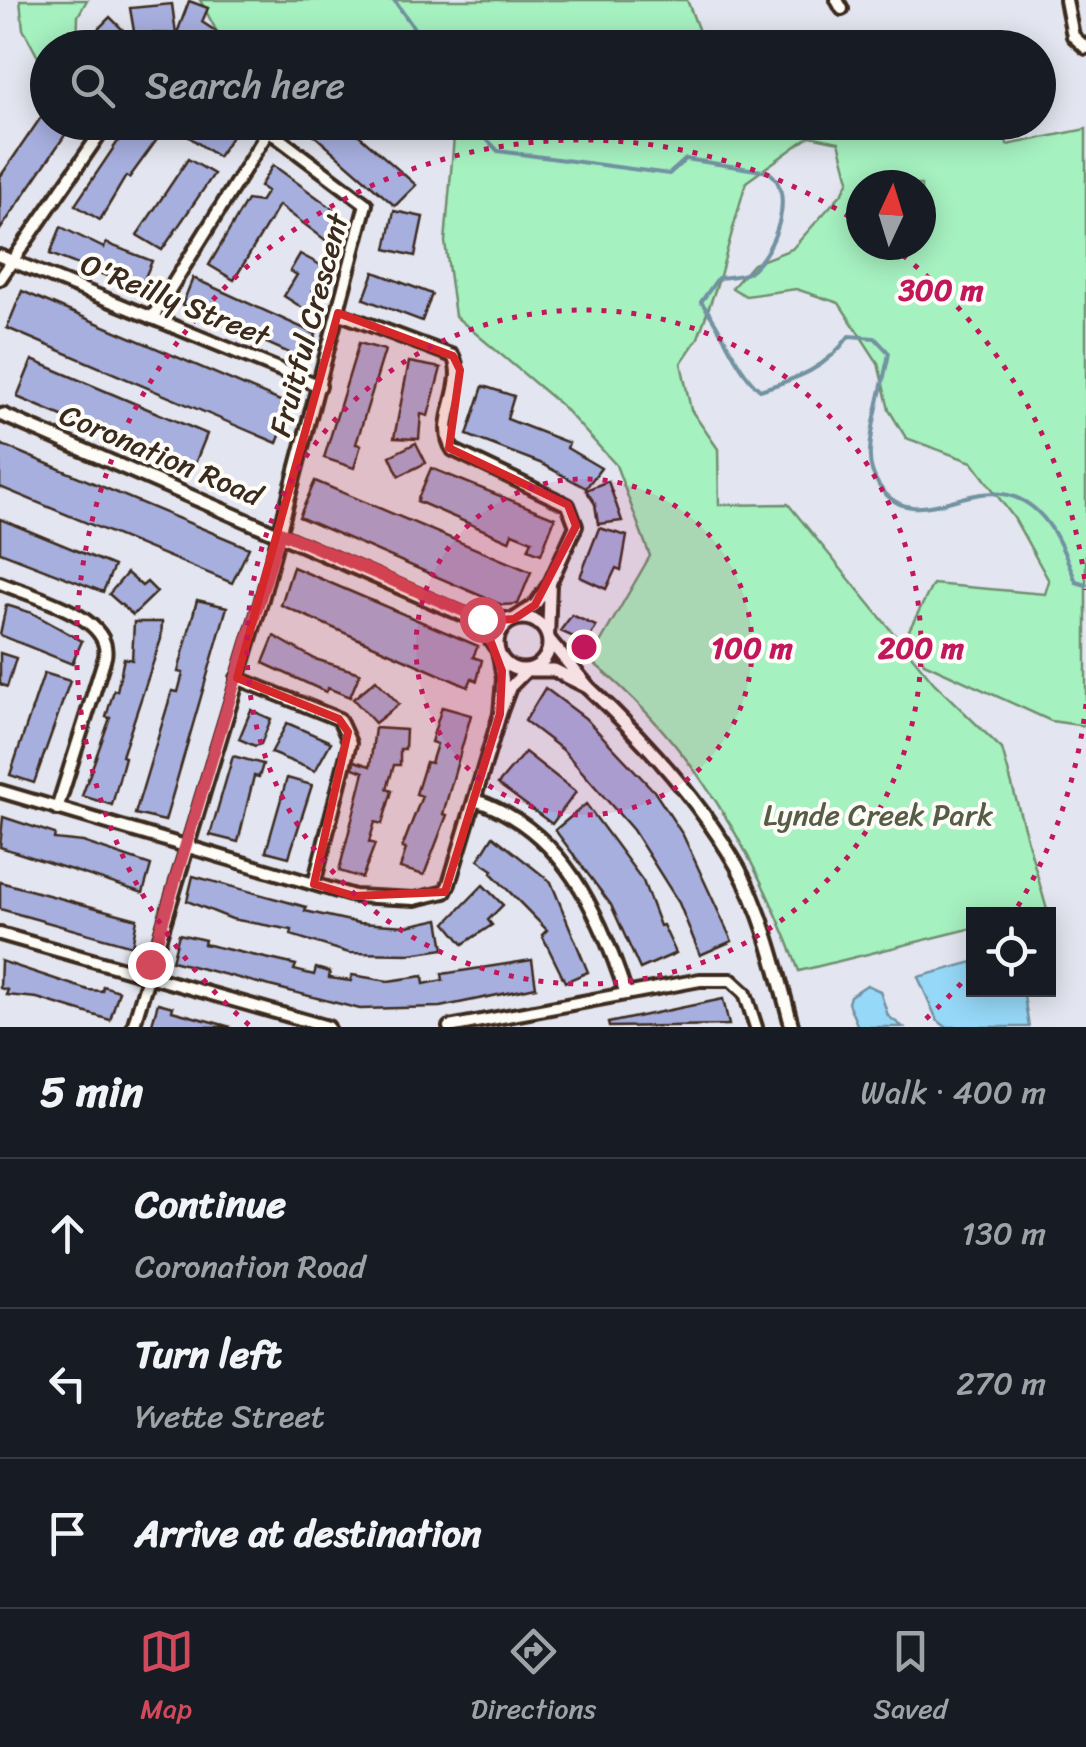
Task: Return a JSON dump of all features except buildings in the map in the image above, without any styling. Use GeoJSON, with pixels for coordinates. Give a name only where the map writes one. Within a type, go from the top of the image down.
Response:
{"type":"FeatureCollection","features":[{"type":"Feature","properties":{"kind":"street"},"geometry":{"type":"LineString","coordinates":[[1066,0],[1073,36],[1086,48]]}},
{"type":"Feature","properties":{"kind":"street"},"geometry":{"type":"LineString","coordinates":[[0,278],[5,258],[94,140]]}},
{"type":"Feature","properties":{"kind":"street"},"geometry":{"type":"LineString","coordinates":[[152,318],[262,140]]}},
{"type":"Feature","properties":{"kind":"street","name":"Fruitful Crescent"},"geometry":{"type":"LineString","coordinates":[[132,1027],[280,532],[366,204],[281,140]]}},
{"type":"Feature","properties":{"kind":"street","name":"O'Reilly Street"},"geometry":{"type":"LineString","coordinates":[[5,258],[320,386]]}},
{"type":"Feature","properties":{"kind":"street"},"geometry":{"type":"LineString","coordinates":[[338,313],[453,356],[460,370],[446,430],[453,450],[568,504],[576,516],[576,526],[552,578],[535,604],[500,630],[500,714]]}},
{"type":"Feature","properties":{"kind":"street","name":"Coronation Road"},"geometry":{"type":"LineString","coordinates":[[1,414],[464,615],[480,624],[499,655]]}},
{"type":"Feature","properties":{"kind":"street"},"geometry":{"type":"LineString","coordinates":[[0,792],[314,884],[386,899],[445,892],[510,686],[542,662],[548,638],[552,578]]}},
{"type":"Feature","properties":{"kind":"street"},"geometry":{"type":"LineString","coordinates":[[0,583],[96,624],[106,639],[106,656],[56,808]]}},
{"type":"Feature","properties":{"kind":"street","name":"Coronation Road"},"geometry":{"type":"LineString","coordinates":[[464,615],[514,619]]}},
{"type":"Feature","properties":{"kind":"street"},"geometry":{"type":"LineString","coordinates":[[514,619],[532,619],[558,656],[672,772],[738,867],[760,916],[792,1027]]}},
{"type":"Feature","properties":{"kind":"street"},"geometry":{"type":"LineString","coordinates":[[499,655],[510,667],[554,670],[588,686]]}},
{"type":"Feature","properties":{"kind":"street"},"geometry":{"type":"LineString","coordinates":[[238,678],[339,719],[348,732],[347,757],[314,884]]}},
{"type":"Feature","properties":{"kind":"street"},"geometry":{"type":"LineString","coordinates":[[475,800],[518,822],[556,853],[584,889],[626,994]]}},
{"type":"Feature","properties":{"kind":"street"},"geometry":{"type":"LineString","coordinates":[[0,934],[328,1027]]}},
{"type":"Feature","properties":{"kind":"street"},"geometry":{"type":"LineString","coordinates":[[448,1027],[700,980],[731,980],[746,993],[756,1027]]}},
{"type":"Feature","properties":{"kind":"highlighted area"},"geometry":{"type":"Polygon","coordinates":[[[338,313],[453,356],[460,370],[449,448],[568,505],[576,526],[535,605],[514,619],[483,621],[502,671],[500,714],[445,892],[354,896],[314,884],[348,732],[339,719],[237,678],[338,313]]]}},
{"type":"Feature","properties":{"kind":"green space"},"geometry":{"type":"Polygon","coordinates":[[[20,0],[87,0],[78,16],[78,30],[30,30],[30,42],[23,29],[20,0]]]}},
{"type":"Feature","properties":{"kind":"green space"},"geometry":{"type":"Polygon","coordinates":[[[200,0],[687,0],[698,30],[216,30],[200,0]]]}},
{"type":"Feature","properties":{"kind":"green space"},"geometry":{"type":"Polygon","coordinates":[[[1086,129],[1086,726],[1051,721],[924,663],[909,630],[933,584],[1045,594],[1049,581],[1014,518],[972,462],[906,438],[889,410],[878,363],[839,303],[796,289],[746,296],[732,288],[753,264],[792,249],[846,186],[846,260],[936,260],[936,170],[846,170],[839,142],[829,140],[1006,140],[1007,145],[1056,140],[1056,135],[1086,129]]]}},
{"type":"Feature","properties":{"kind":"green space","name":"Lynde Creek Park"},"geometry":{"type":"Polygon","coordinates":[[[454,140],[804,140],[746,182],[698,338],[681,363],[691,410],[718,449],[719,505],[788,504],[934,683],[1002,749],[1046,907],[966,907],[966,930],[799,971],[762,883],[716,801],[659,727],[590,660],[650,556],[616,465],[561,405],[455,316],[445,242],[454,140]]]}},
{"type":"Feature","properties":{"kind":"water"},"geometry":{"type":"Polygon","coordinates":[[[966,964],[966,997],[1024,997],[1029,1027],[946,1027],[937,1020],[918,977],[966,964]]]}},
{"type":"Feature","properties":{"kind":"water"},"geometry":{"type":"Polygon","coordinates":[[[867,985],[880,991],[888,1016],[903,1027],[858,1027],[848,1003],[850,996],[867,985]]]}},
{"type":"Feature","properties":{"kind":"waterway"},"geometry":{"type":"LineString","coordinates":[[394,0],[415,30]]}},
{"type":"Feature","properties":{"kind":"waterway"},"geometry":{"type":"LineString","coordinates":[[487,140],[498,151],[669,174],[686,159],[769,172],[777,182],[782,208],[767,252],[749,272],[718,278],[701,302],[751,381],[760,390],[787,381],[831,357],[849,336],[875,338],[889,353],[870,451],[872,470],[880,487],[893,500],[908,506],[923,507],[991,493],[1022,500],[1044,518],[1076,582],[1086,585]]}},
{"type":"Feature","properties":{"kind":"route"},"geometry":{"type":"LineString","coordinates":[[150,964],[280,532],[464,615],[482,619]]}}]}
